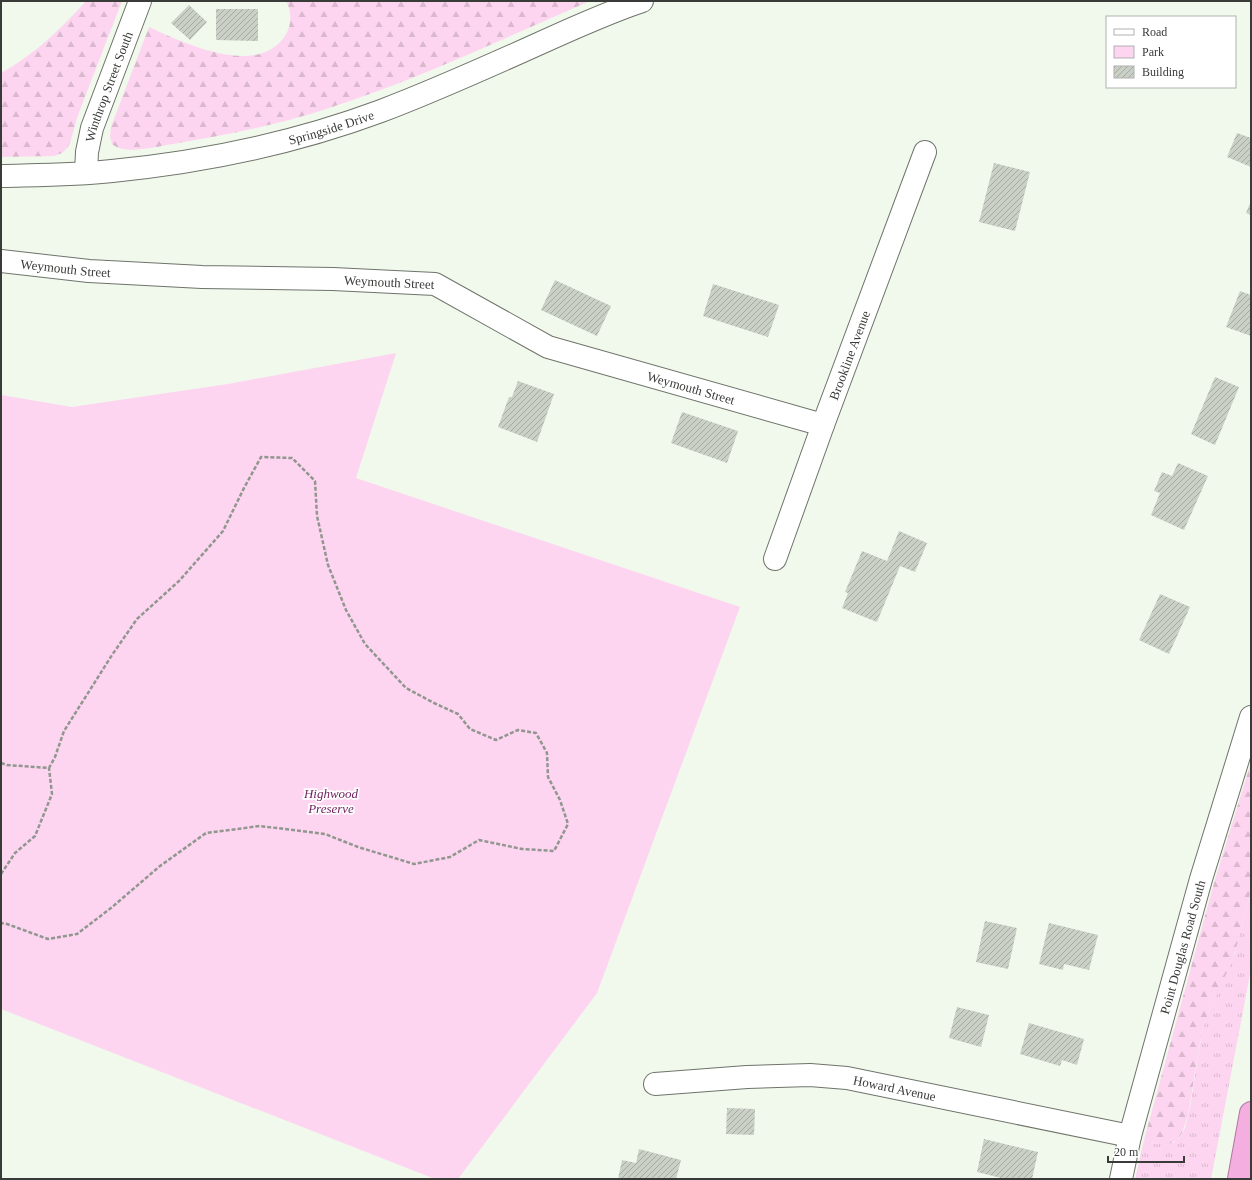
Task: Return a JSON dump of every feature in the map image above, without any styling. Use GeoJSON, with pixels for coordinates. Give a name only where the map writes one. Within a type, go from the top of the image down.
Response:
{"type":"FeatureCollection","features":[{"type":"Feature","properties":{"kind":"highway"},"geometry":{"type":"LineString","coordinates":[[1239,1179],[1251,1113]]}},
{"type":"Feature","properties":{"kind":"street","name":"Winthrop Street South"},"geometry":{"type":"LineString","coordinates":[[86,173],[88,142],[94,121],[140,1]]}},
{"type":"Feature","properties":{"kind":"street","name":"Springside Drive"},"geometry":{"type":"LineString","coordinates":[[1,176],[86,173],[132,169],[260,148],[380,112],[442,87],[594,19],[642,1]]}},
{"type":"Feature","properties":{"kind":"street","name":"Brookline Avenue"},"geometry":{"type":"LineString","coordinates":[[775,559],[823,425],[925,152]]}},
{"type":"Feature","properties":{"kind":"street","name":"Weymouth Street"},"geometry":{"type":"LineString","coordinates":[[1,261],[89,271],[202,277],[333,279],[435,284],[548,347],[823,425]]}},
{"type":"Feature","properties":{"kind":"street","name":"Point Douglas Road South"},"geometry":{"type":"LineString","coordinates":[[1121,1179],[1130,1136],[1200,879],[1251,717]]}},
{"type":"Feature","properties":{"kind":"street","name":"Howard Avenue"},"geometry":{"type":"LineString","coordinates":[[656,1084],[747,1077],[810,1075],[847,1078],[1130,1136]]}},
{"type":"Feature","properties":{"kind":"path"},"geometry":{"type":"LineString","coordinates":[[1,874],[15,853],[35,836],[52,794],[48,768],[55,758],[64,731],[137,619],[179,581],[223,531],[261,457],[292,458],[315,481],[317,516],[328,565],[346,610],[365,644],[406,688],[458,714],[470,729],[496,740],[518,730],[536,733],[547,753],[548,777],[560,800],[568,824],[554,851],[522,849],[479,840],[450,857],[414,864],[358,847],[325,834],[260,826],[206,833],[160,866],[112,908],[77,934],[48,939],[1,923]]}},
{"type":"Feature","properties":{"kind":"path"},"geometry":{"type":"LineString","coordinates":[[1,763],[7,765],[48,768]]}},
{"type":"Feature","properties":{"kind":"green space"},"geometry":{"type":"Polygon","coordinates":[[[86,1],[122,1],[78,115],[68,147],[62,153],[54,156],[1,157],[1,73],[36,50],[67,22],[86,1]]]}},
{"type":"Feature","properties":{"kind":"green space"},"geometry":{"type":"Polygon","coordinates":[[[286,1],[590,1],[396,84],[363,97],[291,120],[213,137],[150,148],[133,150],[118,148],[112,144],[110,137],[111,127],[149,27],[181,41],[219,53],[239,56],[257,55],[273,48],[285,36],[290,23],[290,14],[286,1]]]}},
{"type":"Feature","properties":{"kind":"green space","name":"Highwood Preserve"},"geometry":{"type":"Polygon","coordinates":[[[396,353],[356,478],[740,607],[597,993],[458,1179],[435,1179],[1,1009],[1,395],[72,407],[228,384],[396,353]]]}},
{"type":"Feature","properties":{"kind":"green space"},"geometry":{"type":"Polygon","coordinates":[[[1251,762],[1251,890],[1232,961],[1202,1031],[1188,1115],[1182,1133],[1177,1140],[1169,1144],[1158,1144],[1144,1140],[1214,883],[1251,762]]]}},
{"type":"Feature","properties":{"kind":"green space"},"geometry":{"type":"Polygon","coordinates":[[[1251,890],[1251,969],[1211,1179],[1135,1179],[1144,1140],[1158,1144],[1173,1143],[1180,1137],[1185,1128],[1190,1108],[1202,1031],[1235,953],[1251,890]]]}},
{"type":"Feature","properties":{"kind":"building"},"geometry":{"type":"Polygon","coordinates":[[[189,5],[207,22],[190,40],[171,23],[189,5]]]}},
{"type":"Feature","properties":{"kind":"building"},"geometry":{"type":"Polygon","coordinates":[[[216,9],[258,9],[258,41],[216,40],[216,9]]]}},
{"type":"Feature","properties":{"kind":"building"},"geometry":{"type":"Polygon","coordinates":[[[1237,133],[1251,138],[1251,167],[1227,157],[1237,133]]]}},
{"type":"Feature","properties":{"kind":"building"},"geometry":{"type":"Polygon","coordinates":[[[994,163],[1030,172],[1015,231],[979,222],[994,163]]]}},
{"type":"Feature","properties":{"kind":"building"},"geometry":{"type":"Polygon","coordinates":[[[1251,201],[1251,215],[1246,213],[1251,201]]]}},
{"type":"Feature","properties":{"kind":"building"},"geometry":{"type":"Polygon","coordinates":[[[555,280],[611,306],[597,336],[541,310],[555,280]]]}},
{"type":"Feature","properties":{"kind":"building"},"geometry":{"type":"Polygon","coordinates":[[[713,284],[779,305],[768,337],[703,316],[713,284]]]}},
{"type":"Feature","properties":{"kind":"building"},"geometry":{"type":"Polygon","coordinates":[[[1240,291],[1251,295],[1251,336],[1226,327],[1240,291]]]}},
{"type":"Feature","properties":{"kind":"building"},"geometry":{"type":"Polygon","coordinates":[[[1215,377],[1239,387],[1215,445],[1191,434],[1215,377]]]}},
{"type":"Feature","properties":{"kind":"building"},"geometry":{"type":"Polygon","coordinates":[[[518,381],[554,394],[537,442],[498,427],[509,397],[512,397],[518,381]]]}},
{"type":"Feature","properties":{"kind":"building"},"geometry":{"type":"Polygon","coordinates":[[[682,412],[738,431],[727,463],[671,443],[682,412]]]}},
{"type":"Feature","properties":{"kind":"building"},"geometry":{"type":"Polygon","coordinates":[[[1178,463],[1208,476],[1184,530],[1151,515],[1160,493],[1154,491],[1162,472],[1172,476],[1178,463]]]}},
{"type":"Feature","properties":{"kind":"building"},"geometry":{"type":"Polygon","coordinates":[[[899,531],[927,543],[915,572],[900,566],[877,622],[842,608],[848,593],[845,592],[862,551],[887,561],[899,531]]]}},
{"type":"Feature","properties":{"kind":"building"},"geometry":{"type":"Polygon","coordinates":[[[1160,594],[1190,607],[1169,654],[1139,640],[1160,594]]]}},
{"type":"Feature","properties":{"kind":"building"},"geometry":{"type":"Polygon","coordinates":[[[985,921],[1017,928],[1008,969],[976,962],[985,921]]]}},
{"type":"Feature","properties":{"kind":"building"},"geometry":{"type":"Polygon","coordinates":[[[1049,923],[1098,935],[1089,970],[1064,964],[1063,970],[1039,964],[1049,923]]]}},
{"type":"Feature","properties":{"kind":"building"},"geometry":{"type":"Polygon","coordinates":[[[957,1007],[989,1015],[981,1047],[949,1038],[957,1007]]]}},
{"type":"Feature","properties":{"kind":"building"},"geometry":{"type":"Polygon","coordinates":[[[1029,1023],[1084,1039],[1077,1065],[1062,1060],[1060,1066],[1020,1054],[1029,1023]]]}},
{"type":"Feature","properties":{"kind":"building"},"geometry":{"type":"Polygon","coordinates":[[[727,1108],[755,1109],[754,1135],[726,1134],[727,1108]]]}},
{"type":"Feature","properties":{"kind":"building"},"geometry":{"type":"Polygon","coordinates":[[[984,1139],[1038,1152],[1032,1179],[1005,1179],[977,1172],[984,1139]]]}},
{"type":"Feature","properties":{"kind":"building"},"geometry":{"type":"Polygon","coordinates":[[[639,1149],[681,1160],[676,1179],[618,1179],[622,1160],[636,1163],[639,1149]]]}}]}
